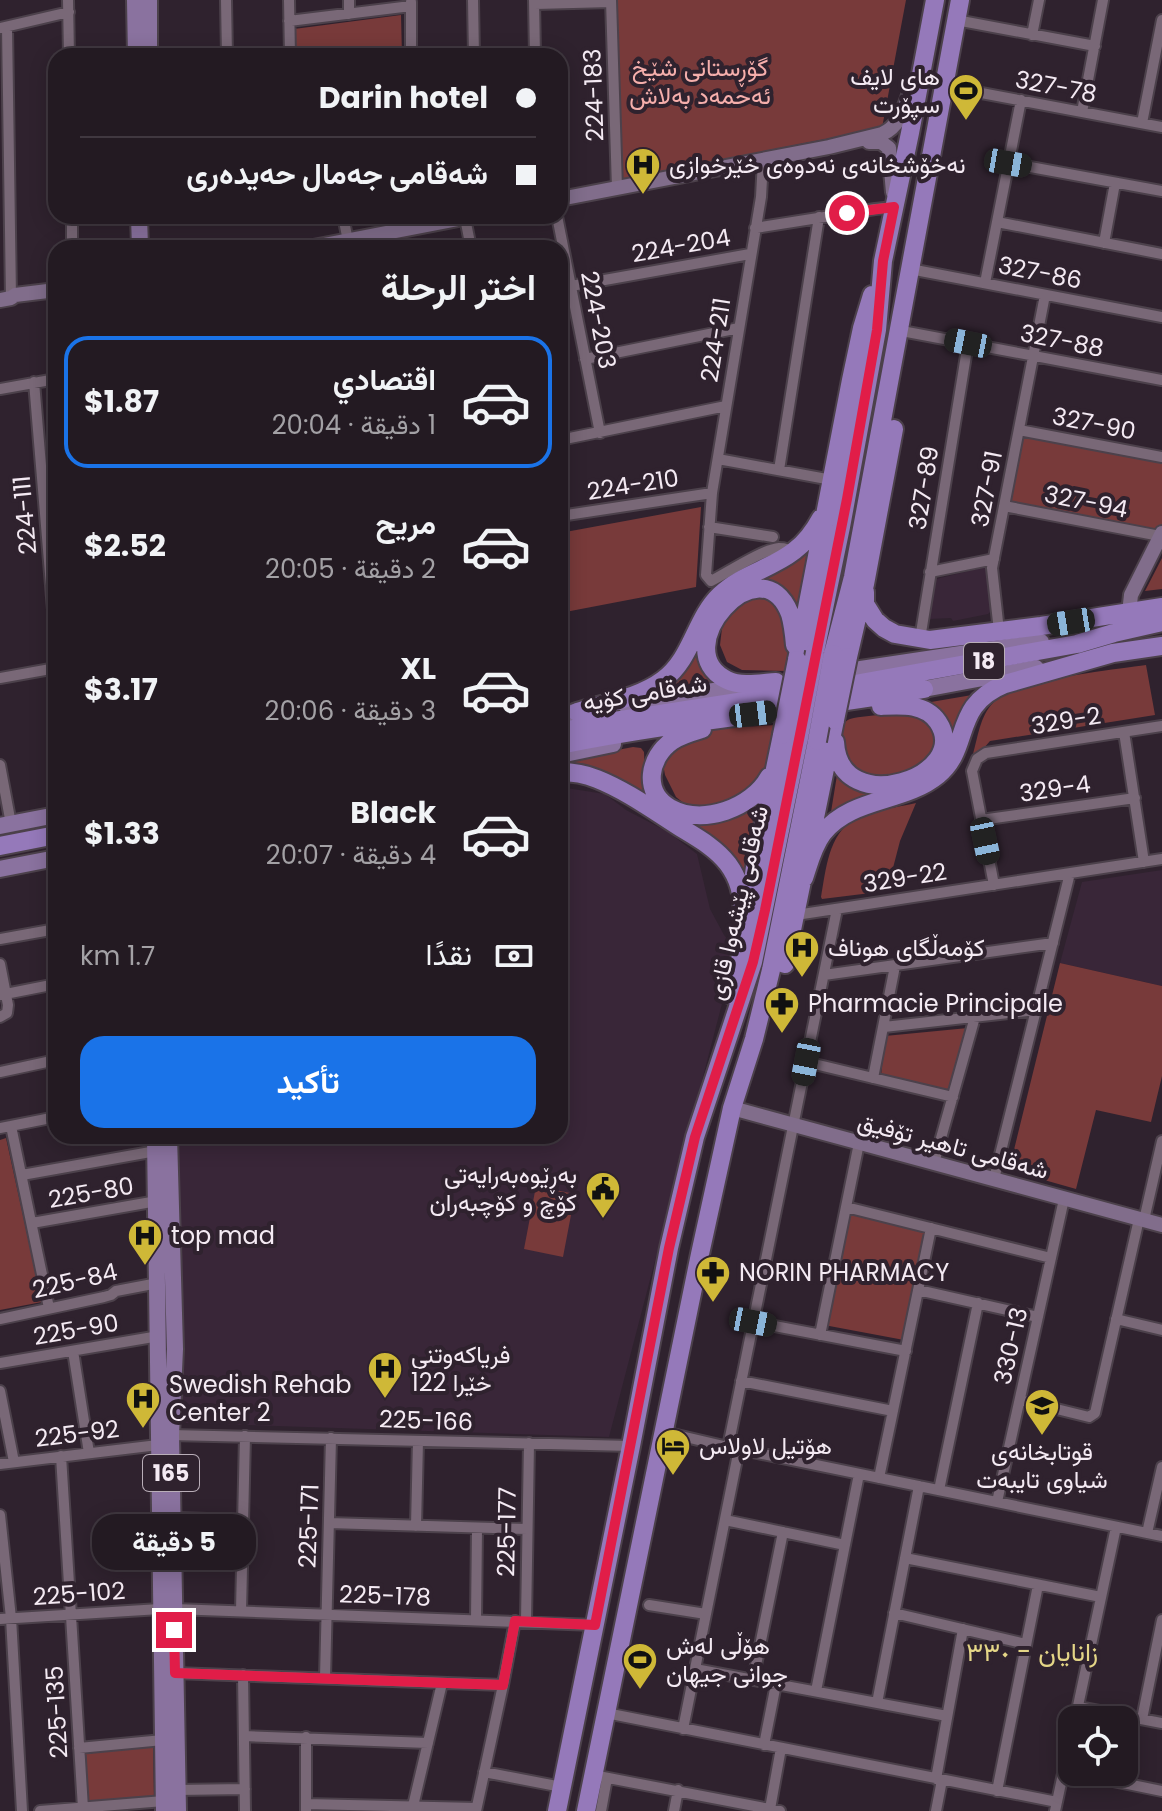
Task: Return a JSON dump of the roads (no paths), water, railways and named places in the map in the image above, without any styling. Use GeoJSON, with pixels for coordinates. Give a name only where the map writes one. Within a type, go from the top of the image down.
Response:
{"type":"FeatureCollection","features":[{"type":"Feature","properties":{"kind":"highway","name":"شەقامی پێشەوا قازی"},"geometry":{"type":"LineString","coordinates":[[832,654],[841,527],[875,345],[883,261],[935,0]]}},
{"type":"Feature","properties":{"kind":"highway","name":"شەقامی پێشەوا قازی"},"geometry":{"type":"LineString","coordinates":[[557,1811],[669,1248],[695,1137],[753,962],[799,738],[832,654],[853,577],[960,0]]}},
{"type":"Feature","properties":{"kind":"highway"},"geometry":{"type":"LineString","coordinates":[[797,660],[862,328],[883,261]]}},
{"type":"Feature","properties":{"kind":"highway"},"geometry":{"type":"LineString","coordinates":[[904,303],[906,359],[865,584],[865,604],[875,620],[895,634],[930,640],[1162,607]]}},
{"type":"Feature","properties":{"kind":"highway"},"geometry":{"type":"LineString","coordinates":[[568,713],[644,690],[666,678],[680,662],[705,615],[721,594],[747,575],[792,553],[812,533],[828,505]]}},
{"type":"Feature","properties":{"kind":"highway"},"geometry":{"type":"LineString","coordinates":[[846,702],[910,706],[925,710],[936,719],[942,730],[943,746],[939,759],[926,771],[904,781],[875,784],[856,780],[837,759],[832,654],[865,584]]}},
{"type":"Feature","properties":{"kind":"highway"},"geometry":{"type":"LineString","coordinates":[[753,714],[680,736],[670,743],[652,766],[651,780],[656,793],[670,807],[686,813],[733,809],[759,792],[777,760],[799,738],[797,660],[791,618],[776,595],[751,589],[728,602],[715,619],[706,650],[712,668],[719,675],[772,697]]}},
{"type":"Feature","properties":{"kind":"highway","name":"شەقامی کۆیە"},"geometry":{"type":"LineString","coordinates":[[568,730],[854,685],[1062,647],[1162,622]]}},
{"type":"Feature","properties":{"kind":"highway","name":"شەقامی کۆیە"},"geometry":{"type":"LineString","coordinates":[[1113,653],[1162,646]]}},
{"type":"Feature","properties":{"kind":"highway"},"geometry":{"type":"LineString","coordinates":[[804,878],[818,841],[836,821],[862,806],[911,791],[941,773],[955,752],[971,711],[989,692],[1005,684],[1113,653]]}},
{"type":"Feature","properties":{"kind":"highway","name":"شەقامی کۆیە"},"geometry":{"type":"LineString","coordinates":[[568,743],[753,714],[772,697],[846,702],[924,689]]}},
{"type":"Feature","properties":{"kind":"highway"},"geometry":{"type":"LineString","coordinates":[[754,1039],[776,1003],[835,720]]}},
{"type":"Feature","properties":{"kind":"highway","name":"شەقامی پێشەوا قازی"},"geometry":{"type":"LineString","coordinates":[[586,1811],[600,1776],[606,1713],[732,1108],[754,1039],[771,970],[799,738]]}},
{"type":"Feature","properties":{"kind":"highway"},"geometry":{"type":"LineString","coordinates":[[731,1029],[728,1003],[744,944],[756,860],[777,760]]}},
{"type":"Feature","properties":{"kind":"highway"},"geometry":{"type":"LineString","coordinates":[[568,773],[606,783],[718,853],[740,888],[744,944]]}},
{"type":"Feature","properties":{"kind":"highway"},"geometry":{"type":"LineString","coordinates":[[0,846],[48,837]]}},
{"type":"Feature","properties":{"kind":"highway"},"geometry":{"type":"LineString","coordinates":[[0,857],[48,848]]}},
{"type":"Feature","properties":{"kind":"highway"},"geometry":{"type":"LineString","coordinates":[[669,1248],[686,1243],[700,1254]]}},
{"type":"Feature","properties":{"kind":"highway"},"geometry":{"type":"LineString","coordinates":[[605,1577],[633,1582]]}},
{"type":"Feature","properties":{"kind":"main road"},"geometry":{"type":"LineString","coordinates":[[135,0],[147,48]]}},
{"type":"Feature","properties":{"kind":"main road"},"geometry":{"type":"LineString","coordinates":[[137,48],[149,0]]}},
{"type":"Feature","properties":{"kind":"main road","name":"شەقامی کۆیە"},"geometry":{"type":"LineString","coordinates":[[924,689],[1113,653]]}},
{"type":"Feature","properties":{"kind":"main road","name":"شەقامی کۆیە"},"geometry":{"type":"LineString","coordinates":[[568,713],[641,701],[772,697]]}},
{"type":"Feature","properties":{"kind":"main road","name":"شەقامی کۆیە"},"geometry":{"type":"LineString","coordinates":[[568,753],[726,717]]}},
{"type":"Feature","properties":{"kind":"main road"},"geometry":{"type":"LineString","coordinates":[[5,825],[48,817]]}},
{"type":"Feature","properties":{"kind":"main road"},"geometry":{"type":"LineString","coordinates":[[0,869],[48,860]]}},
{"type":"Feature","properties":{"kind":"main road","name":"165"},"geometry":{"type":"LineString","coordinates":[[161,1144],[157,1201],[164,1440],[168,1808]]}},
{"type":"Feature","properties":{"kind":"main road","name":"165"},"geometry":{"type":"LineString","coordinates":[[161,1144],[175,1349],[164,1440],[172,1518],[167,1609],[175,1673],[167,1749],[177,1790],[168,1808]]}},
{"type":"Feature","properties":{"kind":"street"},"geometry":{"type":"LineString","coordinates":[[68,0],[69,48]]}},
{"type":"Feature","properties":{"kind":"street"},"geometry":{"type":"LineString","coordinates":[[226,0],[227,48]]}},
{"type":"Feature","properties":{"kind":"street"},"geometry":{"type":"LineString","coordinates":[[289,0],[290,48]]}},
{"type":"Feature","properties":{"kind":"street"},"geometry":{"type":"LineString","coordinates":[[349,0],[349,14]]}},
{"type":"Feature","properties":{"kind":"street"},"geometry":{"type":"LineString","coordinates":[[473,0],[474,48]]}},
{"type":"Feature","properties":{"kind":"street"},"geometry":{"type":"LineString","coordinates":[[1032,35],[1039,0]]}},
{"type":"Feature","properties":{"kind":"street"},"geometry":{"type":"LineString","coordinates":[[1082,112],[1103,0]]}},
{"type":"Feature","properties":{"kind":"street"},"geometry":{"type":"LineString","coordinates":[[535,48],[534,2],[611,1]]}},
{"type":"Feature","properties":{"kind":"street","name":"224-183"},"geometry":{"type":"LineString","coordinates":[[611,1],[617,188]]}},
{"type":"Feature","properties":{"kind":"street"},"geometry":{"type":"LineString","coordinates":[[289,21],[411,3],[411,48]]}},
{"type":"Feature","properties":{"kind":"street"},"geometry":{"type":"LineString","coordinates":[[48,293],[6,299],[4,28],[69,12]]}},
{"type":"Feature","properties":{"kind":"street"},"geometry":{"type":"LineString","coordinates":[[956,20],[1095,46]]}},
{"type":"Feature","properties":{"kind":"street"},"geometry":{"type":"LineString","coordinates":[[1142,123],[1158,61],[1162,20]]}},
{"type":"Feature","properties":{"kind":"street"},"geometry":{"type":"LineString","coordinates":[[568,197],[882,134],[894,127],[923,61]]}},
{"type":"Feature","properties":{"kind":"street","name":"327-78"},"geometry":{"type":"LineString","coordinates":[[944,86],[1162,127]]}},
{"type":"Feature","properties":{"kind":"street"},"geometry":{"type":"LineString","coordinates":[[985,283],[1021,100]]}},
{"type":"Feature","properties":{"kind":"street"},"geometry":{"type":"LineString","coordinates":[[755,228],[894,207],[888,146],[878,141],[829,147]]}},
{"type":"Feature","properties":{"kind":"street","name":"224-211"},"geometry":{"type":"LineString","coordinates":[[763,160],[762,185],[712,493],[706,575],[711,581],[777,548],[792,553]]}},
{"type":"Feature","properties":{"kind":"street"},"geometry":{"type":"LineString","coordinates":[[1008,163],[1162,191]]}},
{"type":"Feature","properties":{"kind":"street"},"geometry":{"type":"LineString","coordinates":[[1104,243],[1115,183]]}},
{"type":"Feature","properties":{"kind":"street"},"geometry":{"type":"LineString","coordinates":[[779,470],[819,217]]}},
{"type":"Feature","properties":{"kind":"street"},"geometry":{"type":"LineString","coordinates":[[997,222],[1162,254]]}},
{"type":"Feature","properties":{"kind":"street"},"geometry":{"type":"LineString","coordinates":[[366,240],[438,224]]}},
{"type":"Feature","properties":{"kind":"street","name":"224-204"},"geometry":{"type":"LineString","coordinates":[[571,286],[750,254]]}},
{"type":"Feature","properties":{"kind":"street","name":"327-86"},"geometry":{"type":"LineString","coordinates":[[910,269],[1162,317]]}},
{"type":"Feature","properties":{"kind":"street","name":"224-203"},"geometry":{"type":"LineString","coordinates":[[568,271],[600,433]]}},
{"type":"Feature","properties":{"kind":"street","name":"327-91"},"geometry":{"type":"LineString","coordinates":[[999,631],[992,568],[1045,295]]}},
{"type":"Feature","properties":{"kind":"street"},"geometry":{"type":"LineString","coordinates":[[585,359],[739,328]]}},
{"type":"Feature","properties":{"kind":"street","name":"327-88"},"geometry":{"type":"LineString","coordinates":[[907,332],[1162,380]]}},
{"type":"Feature","properties":{"kind":"street","name":"327-89"},"geometry":{"type":"LineString","coordinates":[[920,639],[968,343]]}},
{"type":"Feature","properties":{"kind":"street"},"geometry":{"type":"LineString","coordinates":[[0,389],[48,380]]}},
{"type":"Feature","properties":{"kind":"street","name":"224-111"},"geometry":{"type":"LineString","coordinates":[[34,382],[48,549]]}},
{"type":"Feature","properties":{"kind":"street"},"geometry":{"type":"LineString","coordinates":[[568,439],[726,406]]}},
{"type":"Feature","properties":{"kind":"street","name":"327-90"},"geometry":{"type":"LineString","coordinates":[[1019,430],[1162,457]]}},
{"type":"Feature","properties":{"kind":"street"},"geometry":{"type":"LineString","coordinates":[[718,459],[832,480]]}},
{"type":"Feature","properties":{"kind":"street","name":"224-210"},"geometry":{"type":"LineString","coordinates":[[568,515],[712,493]]}},
{"type":"Feature","properties":{"kind":"street","name":"327-94"},"geometry":{"type":"LineString","coordinates":[[1004,506],[1161,535]]}},
{"type":"Feature","properties":{"kind":"street"},"geometry":{"type":"LineString","coordinates":[[709,527],[773,537]]}},
{"type":"Feature","properties":{"kind":"street"},"geometry":{"type":"LineString","coordinates":[[1129,613],[1131,595],[1161,535]]}},
{"type":"Feature","properties":{"kind":"street"},"geometry":{"type":"LineString","coordinates":[[930,572],[994,559]]}},
{"type":"Feature","properties":{"kind":"street"},"geometry":{"type":"LineString","coordinates":[[0,678],[48,669]]}},
{"type":"Feature","properties":{"kind":"street","name":"329-2"},"geometry":{"type":"LineString","coordinates":[[981,820],[972,771],[977,759],[986,753],[1162,726]]}},
{"type":"Feature","properties":{"kind":"street"},"geometry":{"type":"LineString","coordinates":[[1124,732],[1144,862]]}},
{"type":"Feature","properties":{"kind":"street"},"geometry":{"type":"LineString","coordinates":[[0,765],[5,825]]}},
{"type":"Feature","properties":{"kind":"street","name":"329-4"},"geometry":{"type":"LineString","coordinates":[[981,820],[1135,798]]}},
{"type":"Feature","properties":{"kind":"street"},"geometry":{"type":"LineString","coordinates":[[981,820],[994,885]]}},
{"type":"Feature","properties":{"kind":"street","name":"329-22"},"geometry":{"type":"LineString","coordinates":[[796,915],[1162,859]]}},
{"type":"Feature","properties":{"kind":"street"},"geometry":{"type":"LineString","coordinates":[[994,1179],[1070,873]]}},
{"type":"Feature","properties":{"kind":"street"},"geometry":{"type":"LineString","coordinates":[[683,1729],[725,1520],[741,1381],[837,909]]}},
{"type":"Feature","properties":{"kind":"street"},"geometry":{"type":"LineString","coordinates":[[0,939],[48,930]]}},
{"type":"Feature","properties":{"kind":"street"},"geometry":{"type":"LineString","coordinates":[[824,975],[1053,943]]}},
{"type":"Feature","properties":{"kind":"street"},"geometry":{"type":"LineString","coordinates":[[0,964],[3,1015]]}},
{"type":"Feature","properties":{"kind":"street"},"geometry":{"type":"LineString","coordinates":[[873,1078],[895,966]]}},
{"type":"Feature","properties":{"kind":"street"},"geometry":{"type":"LineString","coordinates":[[3,994],[48,986]]}},
{"type":"Feature","properties":{"kind":"street"},"geometry":{"type":"LineString","coordinates":[[884,1027],[1036,1010]]}},
{"type":"Feature","properties":{"kind":"street"},"geometry":{"type":"LineString","coordinates":[[934,1163],[975,1017]]}},
{"type":"Feature","properties":{"kind":"street"},"geometry":{"type":"LineString","coordinates":[[0,1072],[48,1062]]}},
{"type":"Feature","properties":{"kind":"street"},"geometry":{"type":"LineString","coordinates":[[806,1062],[953,1097]]}},
{"type":"Feature","properties":{"kind":"street","name":"شەقامی تاهیر تۆفیق"},"geometry":{"type":"LineString","coordinates":[[732,1108],[1162,1225]]}},
{"type":"Feature","properties":{"kind":"street"},"geometry":{"type":"LineString","coordinates":[[48,1119],[6,1127],[22,1175],[49,1308]]}},
{"type":"Feature","properties":{"kind":"street"},"geometry":{"type":"LineString","coordinates":[[820,1335],[859,1143]]}},
{"type":"Feature","properties":{"kind":"street"},"geometry":{"type":"LineString","coordinates":[[22,1175],[145,1144]]}},
{"type":"Feature","properties":{"kind":"street"},"geometry":{"type":"LineString","coordinates":[[1020,1400],[1089,1417],[1095,1413],[1161,1147]]}},
{"type":"Feature","properties":{"kind":"street","name":"330-13"},"geometry":{"type":"LineString","coordinates":[[997,1502],[1064,1199]]}},
{"type":"Feature","properties":{"kind":"street","name":"225-80"},"geometry":{"type":"LineString","coordinates":[[32,1223],[157,1201]]}},
{"type":"Feature","properties":{"kind":"street"},"geometry":{"type":"LineString","coordinates":[[846,1207],[1051,1258]]}},
{"type":"Feature","properties":{"kind":"street"},"geometry":{"type":"LineString","coordinates":[[879,1478],[931,1228]]}},
{"type":"Feature","properties":{"kind":"street","name":"225-84"},"geometry":{"type":"LineString","coordinates":[[0,1319],[158,1283]]}},
{"type":"Feature","properties":{"kind":"street"},"geometry":{"type":"LineString","coordinates":[[918,1290],[1038,1317]]}},
{"type":"Feature","properties":{"kind":"street"},"geometry":{"type":"LineString","coordinates":[[939,1490],[978,1303]]}},
{"type":"Feature","properties":{"kind":"street"},"geometry":{"type":"LineString","coordinates":[[1116,1319],[1162,1330]]}},
{"type":"Feature","properties":{"kind":"street"},"geometry":{"type":"LineString","coordinates":[[753,1322],[906,1351]]}},
{"type":"Feature","properties":{"kind":"street","name":"225-90"},"geometry":{"type":"LineString","coordinates":[[0,1363],[159,1336]]}},
{"type":"Feature","properties":{"kind":"street"},"geometry":{"type":"LineString","coordinates":[[73,1351],[89,1453]]}},
{"type":"Feature","properties":{"kind":"street"},"geometry":{"type":"LineString","coordinates":[[741,1381],[893,1411]]}},
{"type":"Feature","properties":{"kind":"street"},"geometry":{"type":"LineString","coordinates":[[0,1391],[14,1462]]}},
{"type":"Feature","properties":{"kind":"street"},"geometry":{"type":"LineString","coordinates":[[664,1432],[1162,1536]]}},
{"type":"Feature","properties":{"kind":"street"},"geometry":{"type":"LineString","coordinates":[[241,1611],[245,1436]]}},
{"type":"Feature","properties":{"kind":"street","name":"225-166"},"geometry":{"type":"LineString","coordinates":[[164,1440],[245,1436],[631,1446]]}},
{"type":"Feature","properties":{"kind":"street","name":"225-171"},"geometry":{"type":"LineString","coordinates":[[325,1678],[331,1438]]}},
{"type":"Feature","properties":{"kind":"street","name":"225-92"},"geometry":{"type":"LineString","coordinates":[[0,1464],[164,1440]]}},
{"type":"Feature","properties":{"kind":"street"},"geometry":{"type":"LineString","coordinates":[[416,1526],[418,1441]]}},
{"type":"Feature","properties":{"kind":"street","name":"225-177"},"geometry":{"type":"LineString","coordinates":[[476,1810],[520,1621],[529,1443]]}},
{"type":"Feature","properties":{"kind":"street","name":"225-135"},"geometry":{"type":"LineString","coordinates":[[61,1456],[83,1808]]}},
{"type":"Feature","properties":{"kind":"street"},"geometry":{"type":"LineString","coordinates":[[1147,1533],[1162,1467]]}},
{"type":"Feature","properties":{"kind":"street"},"geometry":{"type":"LineString","coordinates":[[816,1691],[859,1474]]}},
{"type":"Feature","properties":{"kind":"street"},"geometry":{"type":"LineString","coordinates":[[877,1703],[919,1486]]}},
{"type":"Feature","properties":{"kind":"street"},"geometry":{"type":"LineString","coordinates":[[0,1515],[5,1618],[22,1811]]}},
{"type":"Feature","properties":{"kind":"street"},"geometry":{"type":"LineString","coordinates":[[172,1518],[243,1520]]}},
{"type":"Feature","properties":{"kind":"street"},"geometry":{"type":"LineString","coordinates":[[725,1520],[845,1545]]}},
{"type":"Feature","properties":{"kind":"street"},"geometry":{"type":"LineString","coordinates":[[329,1523],[527,1529]]}},
{"type":"Feature","properties":{"kind":"street"},"geometry":{"type":"LineString","coordinates":[[1078,1706],[1116,1527]]}},
{"type":"Feature","properties":{"kind":"street"},"geometry":{"type":"LineString","coordinates":[[476,1620],[477,1528]]}},
{"type":"Feature","properties":{"kind":"street"},"geometry":{"type":"LineString","coordinates":[[753,1680],[783,1532]]}},
{"type":"Feature","properties":{"kind":"street"},"geometry":{"type":"LineString","coordinates":[[905,1558],[1101,1597]]}},
{"type":"Feature","properties":{"kind":"street"},"geometry":{"type":"LineString","coordinates":[[997,1791],[1038,1585]]}},
{"type":"Feature","properties":{"kind":"street"},"geometry":{"type":"LineString","coordinates":[[649,1605],[706,1614]]}},
{"type":"Feature","properties":{"kind":"street","name":"225-178"},"geometry":{"type":"LineString","coordinates":[[167,1609],[595,1625]]}},
{"type":"Feature","properties":{"kind":"street","name":"225-102"},"geometry":{"type":"LineString","coordinates":[[5,1618],[167,1609]]}},
{"type":"Feature","properties":{"kind":"street"},"geometry":{"type":"LineString","coordinates":[[894,1613],[1026,1644]]}},
{"type":"Feature","properties":{"kind":"street"},"geometry":{"type":"LineString","coordinates":[[1142,1719],[1158,1666],[1162,1620]]}},
{"type":"Feature","properties":{"kind":"street"},"geometry":{"type":"LineString","coordinates":[[936,1811],[947,1716],[963,1629]]}},
{"type":"Feature","properties":{"kind":"street"},"geometry":{"type":"LineString","coordinates":[[695,1669],[947,1716]]}},
{"type":"Feature","properties":{"kind":"street"},"geometry":{"type":"LineString","coordinates":[[175,1673],[503,1685]]}},
{"type":"Feature","properties":{"kind":"street"},"geometry":{"type":"LineString","coordinates":[[243,1675],[245,1811]]}},
{"type":"Feature","properties":{"kind":"street"},"geometry":{"type":"LineString","coordinates":[[413,1806],[442,1683]]}},
{"type":"Feature","properties":{"kind":"street"},"geometry":{"type":"LineString","coordinates":[[764,1745],[776,1684]]}},
{"type":"Feature","properties":{"kind":"street"},"geometry":{"type":"LineString","coordinates":[[606,1713],[997,1791],[1056,1807],[1061,1786]]}},
{"type":"Feature","properties":{"kind":"street"},"geometry":{"type":"LineString","coordinates":[[1138,1718],[1162,1723]]}},
{"type":"Feature","properties":{"kind":"street"},"geometry":{"type":"LineString","coordinates":[[244,1736],[428,1743]]}},
{"type":"Feature","properties":{"kind":"street"},"geometry":{"type":"LineString","coordinates":[[306,1737],[306,1808],[413,1806],[476,1810]]}},
{"type":"Feature","properties":{"kind":"street"},"geometry":{"type":"LineString","coordinates":[[79,1748],[167,1749]]}},
{"type":"Feature","properties":{"kind":"street"},"geometry":{"type":"LineString","coordinates":[[601,1811],[600,1776],[775,1810],[781,1748]]}},
{"type":"Feature","properties":{"kind":"street"},"geometry":{"type":"LineString","coordinates":[[484,1772],[562,1787]]}},
{"type":"Feature","properties":{"kind":"street"},"geometry":{"type":"LineString","coordinates":[[1138,1786],[1162,1791]]}},
{"type":"Feature","properties":{"kind":"street"},"geometry":{"type":"LineString","coordinates":[[177,1790],[245,1789]]}},
{"type":"Feature","properties":{"kind":"street"},"geometry":{"type":"LineString","coordinates":[[674,1811],[678,1790]]}},
{"type":"Feature","properties":{"kind":"street"},"geometry":{"type":"LineString","coordinates":[[40,1811],[168,1808]]}},
{"type":"Feature","properties":{"kind":"place","name":"های لایف سپۆرت"},"geometry":{"type":"Point","coordinates":[966,122]}},
{"type":"Feature","properties":{"kind":"place","name":"نەخۆشخانەی نەدوەی خێرخوازی"},"geometry":{"type":"Point","coordinates":[643,196]}},
{"type":"Feature","properties":{"kind":"place","name":"کۆمەڵگای هوناف"},"geometry":{"type":"Point","coordinates":[802,979]}},
{"type":"Feature","properties":{"kind":"place","name":"Pharmacie Principale"},"geometry":{"type":"Point","coordinates":[782,1035]}},
{"type":"Feature","properties":{"kind":"place","name":"بەڕێوەبەرایەتی کۆچ و کۆچبەران"},"geometry":{"type":"Point","coordinates":[603,1220]}},
{"type":"Feature","properties":{"kind":"place","name":"top mad"},"geometry":{"type":"Point","coordinates":[145,1267]}},
{"type":"Feature","properties":{"kind":"place","name":"NORIN PHARMACY"},"geometry":{"type":"Point","coordinates":[713,1304]}},
{"type":"Feature","properties":{"kind":"place","name":"فریاکەوتنی خێرا 122"},"geometry":{"type":"Point","coordinates":[385,1400]}},
{"type":"Feature","properties":{"kind":"place","name":"Swedish Rehab Center 2"},"geometry":{"type":"Point","coordinates":[143,1430]}},
{"type":"Feature","properties":{"kind":"place","name":"قوتابخانەی شیاوی تایبەت"},"geometry":{"type":"Point","coordinates":[1042,1437]}},
{"type":"Feature","properties":{"kind":"place","name":"هۆتيل لاولاس"},"geometry":{"type":"Point","coordinates":[673,1477]}},
{"type":"Feature","properties":{"kind":"place","name":"هۆڵی لەش جوانی جیهان"},"geometry":{"type":"Point","coordinates":[640,1691]}},
{"type":"Feature","properties":{"kind":"district","name":"زانایان - ٣٣٠"},"geometry":{"type":"Point","coordinates":[1032,1652]}},
{"type":"Feature","properties":{"kind":"park label","name":"گۆڕستانی شێخ ئەحمەد بەلاش"},"geometry":{"type":"Point","coordinates":[700,82]}}]}
